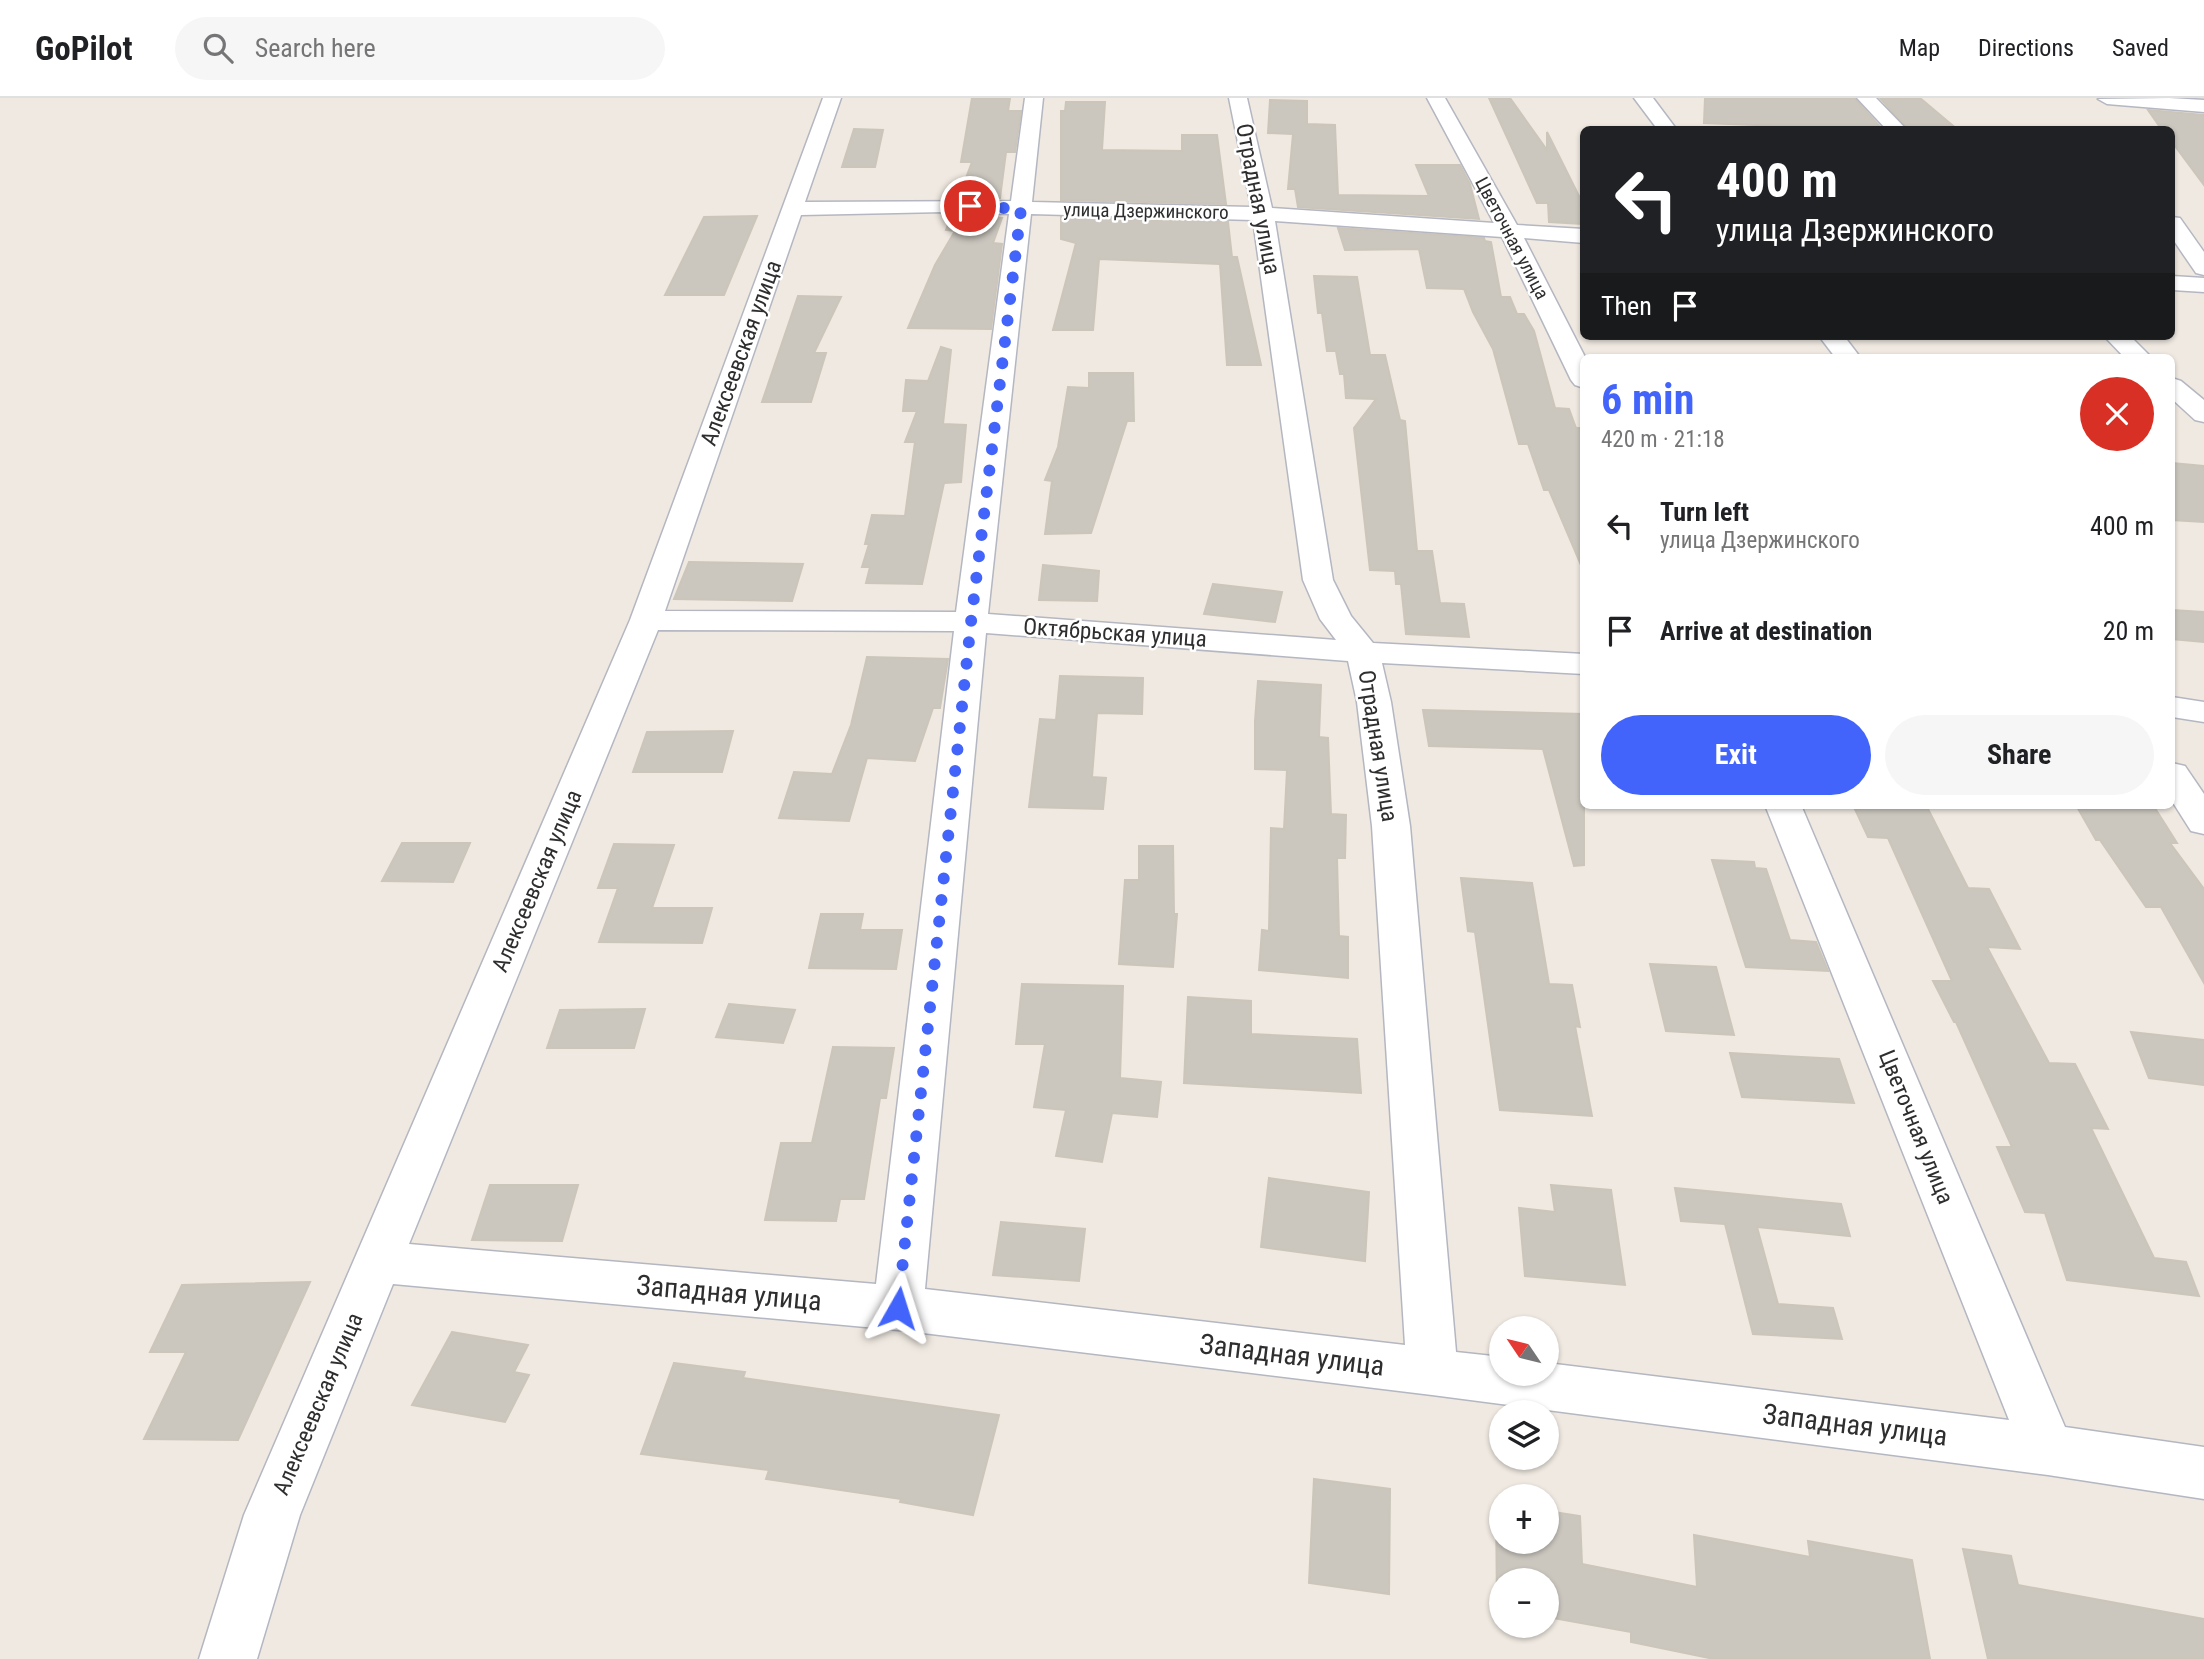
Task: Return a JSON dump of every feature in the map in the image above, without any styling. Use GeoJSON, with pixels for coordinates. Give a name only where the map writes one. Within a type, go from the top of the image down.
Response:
{"type":"FeatureCollection","features":[{"type":"Feature","properties":{"kind":"street","name":"Алексеевская улица"},"geometry":{"type":"LineString","coordinates":[[228,1659],[272,1515],[646,620],[832,98]]}},
{"type":"Feature","properties":{"kind":"street"},"geometry":{"type":"LineString","coordinates":[[898,1308],[971,622],[1034,98]]}},
{"type":"Feature","properties":{"kind":"street","name":"Отрадная улица"},"geometry":{"type":"LineString","coordinates":[[1238,98],[1263,214],[1318,580],[1336,619],[1363,652],[1374,702],[1391,826],[1432,1372]]}},
{"type":"Feature","properties":{"kind":"street","name":"Цветочная улица"},"geometry":{"type":"LineString","coordinates":[[1436,98],[1510,232],[1580,372]]}},
{"type":"Feature","properties":{"kind":"street"},"geometry":{"type":"LineString","coordinates":[[1643,98],[1665,126]]}},
{"type":"Feature","properties":{"kind":"street"},"geometry":{"type":"LineString","coordinates":[[1866,98],[1894,126]]}},
{"type":"Feature","properties":{"kind":"street"},"geometry":{"type":"LineString","coordinates":[[2106,99],[2204,106]]}},
{"type":"Feature","properties":{"kind":"street"},"geometry":{"type":"LineString","coordinates":[[2106,99],[2117,119]]}},
{"type":"Feature","properties":{"kind":"street","name":"улица Дзержинского"},"geometry":{"type":"LineString","coordinates":[[792,209],[944,206],[1263,214],[1580,236]]}},
{"type":"Feature","properties":{"kind":"street"},"geometry":{"type":"LineString","coordinates":[[2175,227],[2204,268]]}},
{"type":"Feature","properties":{"kind":"street"},"geometry":{"type":"LineString","coordinates":[[2175,282],[2204,285]]}},
{"type":"Feature","properties":{"kind":"street"},"geometry":{"type":"LineString","coordinates":[[1834,340],[1846,354]]}},
{"type":"Feature","properties":{"kind":"street"},"geometry":{"type":"LineString","coordinates":[[2121,340],[2137,354]]}},
{"type":"Feature","properties":{"kind":"street"},"geometry":{"type":"LineString","coordinates":[[2175,389],[2204,414]]}},
{"type":"Feature","properties":{"kind":"street","name":"Октябрьская улица"},"geometry":{"type":"LineString","coordinates":[[646,620],[971,622],[1363,652],[1580,664]]}},
{"type":"Feature","properties":{"kind":"street"},"geometry":{"type":"LineString","coordinates":[[2175,707],[2204,712]]}},
{"type":"Feature","properties":{"kind":"street"},"geometry":{"type":"LineString","coordinates":[[2175,778],[2204,822]]}},
{"type":"Feature","properties":{"kind":"street","name":"Цветочная улица"},"geometry":{"type":"LineString","coordinates":[[1785,809],[2048,1450]]}},
{"type":"Feature","properties":{"kind":"street","name":"Западная улица"},"geometry":{"type":"LineString","coordinates":[[377,1262],[898,1308],[1432,1372],[2048,1450],[2204,1473]]}},
{"type":"Feature","properties":{"kind":"building"},"geometry":{"type":"Polygon","coordinates":[[[972,98],[1010,98],[1008,111],[1021,111],[1015,152],[1006,152],[1000,198],[958,199],[972,162],[961,162],[972,98]]]}},
{"type":"Feature","properties":{"kind":"building"},"geometry":{"type":"Polygon","coordinates":[[[1489,98],[1510,98],[1547,150],[1547,132],[1580,198],[1580,224],[1549,222],[1548,203],[1537,203],[1489,98]]]}},
{"type":"Feature","properties":{"kind":"building"},"geometry":{"type":"Polygon","coordinates":[[[1705,98],[1854,98],[1879,126],[1781,126],[1704,123],[1705,98]]]}},
{"type":"Feature","properties":{"kind":"building"},"geometry":{"type":"Polygon","coordinates":[[[1880,98],[1920,98],[1953,126],[1905,126],[1880,98]]]}},
{"type":"Feature","properties":{"kind":"building"},"geometry":{"type":"Polygon","coordinates":[[[1270,100],[1307,101],[1307,124],[1335,125],[1338,195],[1429,196],[1416,165],[1460,165],[1470,184],[1479,219],[1298,207],[1295,189],[1288,189],[1293,134],[1268,133],[1270,100]]]}},
{"type":"Feature","properties":{"kind":"building"},"geometry":{"type":"Polygon","coordinates":[[[1066,102],[1105,102],[1102,150],[1182,151],[1182,135],[1217,135],[1226,204],[1061,200],[1061,111],[1065,111],[1066,102]]]}},
{"type":"Feature","properties":{"kind":"building"},"geometry":{"type":"Polygon","coordinates":[[[2148,110],[2204,115],[2204,185],[2175,146],[2175,126],[2159,126],[2148,110]]]}},
{"type":"Feature","properties":{"kind":"building"},"geometry":{"type":"Polygon","coordinates":[[[854,129],[883,130],[875,167],[842,167],[854,129]]]}},
{"type":"Feature","properties":{"kind":"building"},"geometry":{"type":"Polygon","coordinates":[[[952,215],[1002,218],[993,243],[1002,244],[991,329],[908,328],[935,265],[955,231],[946,230],[952,215]]]}},
{"type":"Feature","properties":{"kind":"building"},"geometry":{"type":"Polygon","coordinates":[[[757,216],[724,295],[665,295],[704,217],[757,216]]]}},
{"type":"Feature","properties":{"kind":"building"},"geometry":{"type":"Polygon","coordinates":[[[1061,217],[1228,222],[1232,257],[1237,257],[1261,365],[1227,365],[1220,264],[1099,259],[1093,330],[1053,330],[1076,243],[1061,239],[1061,217]]]}},
{"type":"Feature","properties":{"kind":"building"},"geometry":{"type":"Polygon","coordinates":[[[1338,228],[1484,238],[1485,241],[1491,242],[1501,297],[1510,297],[1517,314],[1524,314],[1534,331],[1555,408],[1569,409],[1576,428],[1580,428],[1580,563],[1549,490],[1544,490],[1528,444],[1519,444],[1493,349],[1464,289],[1427,288],[1419,249],[1345,250],[1338,228]]]}},
{"type":"Feature","properties":{"kind":"building"},"geometry":{"type":"Polygon","coordinates":[[[1314,276],[1357,277],[1370,355],[1385,355],[1400,420],[1405,421],[1417,551],[1432,551],[1440,603],[1464,604],[1469,637],[1406,634],[1401,584],[1396,584],[1395,571],[1370,570],[1354,428],[1376,399],[1346,398],[1344,374],[1340,374],[1336,351],[1327,351],[1322,313],[1318,313],[1314,276]]]}},
{"type":"Feature","properties":{"kind":"building"},"geometry":{"type":"Polygon","coordinates":[[[798,296],[841,297],[814,353],[826,353],[811,402],[762,402],[798,296]]]}},
{"type":"Feature","properties":{"kind":"building"},"geometry":{"type":"Polygon","coordinates":[[[941,347],[951,350],[943,424],[966,425],[961,482],[944,483],[922,584],[866,583],[870,567],[862,567],[869,544],[865,544],[872,515],[905,516],[915,442],[905,442],[917,411],[903,411],[906,380],[928,381],[941,347]]]}},
{"type":"Feature","properties":{"kind":"building"},"geometry":{"type":"Polygon","coordinates":[[[1089,373],[1133,373],[1134,421],[1127,421],[1091,533],[1045,534],[1052,481],[1045,480],[1058,447],[1068,387],[1089,388],[1089,373]]]}},
{"type":"Feature","properties":{"kind":"building"},"geometry":{"type":"Polygon","coordinates":[[[2175,463],[2204,466],[2204,522],[2175,520],[2175,463]]]}},
{"type":"Feature","properties":{"kind":"building"},"geometry":{"type":"Polygon","coordinates":[[[689,562],[803,564],[792,601],[674,599],[689,562]]]}},
{"type":"Feature","properties":{"kind":"building"},"geometry":{"type":"Polygon","coordinates":[[[1043,565],[1099,571],[1097,601],[1039,600],[1043,565]]]}},
{"type":"Feature","properties":{"kind":"building"},"geometry":{"type":"Polygon","coordinates":[[[1213,584],[1282,592],[1275,622],[1204,614],[1213,584]]]}},
{"type":"Feature","properties":{"kind":"building"},"geometry":{"type":"Polygon","coordinates":[[[2175,610],[2204,612],[2204,642],[2175,639],[2175,610]]]}},
{"type":"Feature","properties":{"kind":"building"},"geometry":{"type":"Polygon","coordinates":[[[867,657],[948,659],[940,708],[933,708],[915,761],[867,758],[849,821],[779,818],[794,772],[832,774],[851,725],[867,657]]]}},
{"type":"Feature","properties":{"kind":"building"},"geometry":{"type":"Polygon","coordinates":[[[1060,676],[1143,678],[1142,714],[1097,713],[1092,777],[1106,778],[1103,809],[1029,807],[1040,719],[1056,720],[1060,676]]]}},
{"type":"Feature","properties":{"kind":"building"},"geometry":{"type":"Polygon","coordinates":[[[1258,681],[1321,685],[1319,737],[1328,738],[1331,814],[1346,815],[1345,858],[1337,858],[1339,936],[1348,937],[1348,978],[1259,970],[1262,930],[1269,931],[1271,828],[1284,829],[1287,770],[1255,769],[1258,681]]]}},
{"type":"Feature","properties":{"kind":"building"},"geometry":{"type":"Polygon","coordinates":[[[1423,710],[1580,714],[1580,809],[1584,809],[1584,865],[1574,866],[1543,749],[1429,746],[1423,710]]]}},
{"type":"Feature","properties":{"kind":"building"},"geometry":{"type":"Polygon","coordinates":[[[733,731],[722,772],[633,772],[647,732],[733,731]]]}},
{"type":"Feature","properties":{"kind":"building"},"geometry":{"type":"Polygon","coordinates":[[[1855,809],[1928,809],[1968,888],[1989,889],[2020,949],[1987,947],[2049,1063],[2075,1064],[2108,1129],[2091,1128],[2154,1258],[2186,1262],[2199,1296],[2067,1280],[2045,1213],[2025,1212],[1997,1147],[2012,1147],[1956,1022],[1933,981],[1952,981],[1888,838],[1868,837],[1855,809]]]}},
{"type":"Feature","properties":{"kind":"building"},"geometry":{"type":"Polygon","coordinates":[[[2078,809],[2156,809],[2177,843],[2170,843],[2204,889],[2204,983],[2161,907],[2146,907],[2100,840],[2096,840],[2078,809]]]}},
{"type":"Feature","properties":{"kind":"building"},"geometry":{"type":"Polygon","coordinates":[[[402,843],[470,843],[453,882],[382,881],[402,843]]]}},
{"type":"Feature","properties":{"kind":"building"},"geometry":{"type":"Polygon","coordinates":[[[614,844],[674,845],[652,908],[712,908],[702,943],[599,942],[618,888],[598,888],[614,844]]]}},
{"type":"Feature","properties":{"kind":"building"},"geometry":{"type":"Polygon","coordinates":[[[1139,846],[1173,846],[1174,914],[1177,914],[1173,967],[1119,964],[1125,880],[1139,880],[1139,846]]]}},
{"type":"Feature","properties":{"kind":"building"},"geometry":{"type":"Polygon","coordinates":[[[1712,860],[1754,862],[1755,868],[1766,869],[1790,940],[1816,942],[1828,971],[1746,967],[1712,860]]]}},
{"type":"Feature","properties":{"kind":"building"},"geometry":{"type":"Polygon","coordinates":[[[1461,878],[1532,883],[1549,984],[1572,985],[1580,1027],[1575,1026],[1592,1116],[1500,1110],[1475,932],[1468,931],[1461,878]]]}},
{"type":"Feature","properties":{"kind":"building"},"geometry":{"type":"Polygon","coordinates":[[[821,914],[863,914],[860,930],[902,930],[896,969],[809,968],[821,914]]]}},
{"type":"Feature","properties":{"kind":"building"},"geometry":{"type":"Polygon","coordinates":[[[1650,964],[1716,967],[1734,1035],[1666,1031],[1650,964]]]}},
{"type":"Feature","properties":{"kind":"building"},"geometry":{"type":"Polygon","coordinates":[[[1022,984],[1123,986],[1120,1078],[1161,1082],[1157,1117],[1112,1113],[1102,1162],[1056,1156],[1066,1110],[1034,1107],[1045,1044],[1016,1044],[1022,984]]]}},
{"type":"Feature","properties":{"kind":"building"},"geometry":{"type":"Polygon","coordinates":[[[1188,997],[1251,1001],[1251,1034],[1357,1039],[1361,1093],[1184,1083],[1188,997]]]}},
{"type":"Feature","properties":{"kind":"building"},"geometry":{"type":"Polygon","coordinates":[[[729,1004],[795,1010],[783,1043],[716,1037],[729,1004]]]}},
{"type":"Feature","properties":{"kind":"building"},"geometry":{"type":"Polygon","coordinates":[[[645,1009],[634,1048],[547,1048],[560,1010],[645,1009]]]}},
{"type":"Feature","properties":{"kind":"building"},"geometry":{"type":"Polygon","coordinates":[[[2131,1032],[2204,1040],[2204,1085],[2149,1078],[2131,1032]]]}},
{"type":"Feature","properties":{"kind":"building"},"geometry":{"type":"Polygon","coordinates":[[[833,1047],[894,1048],[886,1098],[880,1098],[864,1199],[840,1199],[836,1221],[765,1220],[781,1143],[812,1143],[833,1047]]]}},
{"type":"Feature","properties":{"kind":"building"},"geometry":{"type":"Polygon","coordinates":[[[1730,1053],[1839,1059],[1854,1103],[1742,1097],[1730,1053]]]}},
{"type":"Feature","properties":{"kind":"building"},"geometry":{"type":"Polygon","coordinates":[[[1269,1178],[1369,1192],[1365,1261],[1261,1247],[1269,1178]]]}},
{"type":"Feature","properties":{"kind":"building"},"geometry":{"type":"Polygon","coordinates":[[[490,1185],[578,1185],[562,1241],[472,1240],[490,1185]]]}},
{"type":"Feature","properties":{"kind":"building"},"geometry":{"type":"Polygon","coordinates":[[[1551,1185],[1611,1190],[1625,1285],[1525,1276],[1519,1208],[1555,1212],[1551,1185]]]}},
{"type":"Feature","properties":{"kind":"building"},"geometry":{"type":"Polygon","coordinates":[[[1675,1188],[1841,1204],[1850,1236],[1757,1227],[1778,1304],[1833,1308],[1842,1339],[1753,1334],[1725,1224],[1681,1221],[1675,1188]]]}},
{"type":"Feature","properties":{"kind":"building"},"geometry":{"type":"Polygon","coordinates":[[[1001,1222],[1085,1229],[1079,1281],[993,1275],[1001,1222]]]}},
{"type":"Feature","properties":{"kind":"building"},"geometry":{"type":"Polygon","coordinates":[[[310,1282],[238,1440],[144,1439],[186,1352],[150,1352],[182,1285],[310,1282]]]}},
{"type":"Feature","properties":{"kind":"building"},"geometry":{"type":"Polygon","coordinates":[[[452,1332],[528,1345],[514,1372],[529,1375],[505,1422],[412,1405],[452,1332]]]}},
{"type":"Feature","properties":{"kind":"building"},"geometry":{"type":"Polygon","coordinates":[[[674,1363],[745,1372],[743,1378],[999,1415],[973,1515],[900,1502],[901,1499],[766,1479],[769,1470],[641,1454],[674,1363]]]}},
{"type":"Feature","properties":{"kind":"building"},"geometry":{"type":"Polygon","coordinates":[[[1314,1479],[1390,1489],[1389,1594],[1309,1583],[1314,1479]]]}},
{"type":"Feature","properties":{"kind":"building"},"geometry":{"type":"Polygon","coordinates":[[[1559,1513],[1580,1516],[1582,1564],[1697,1587],[1694,1535],[1810,1557],[1808,1541],[1912,1560],[1930,1659],[1714,1659],[1631,1642],[1631,1632],[1559,1619],[1559,1568],[1497,1568],[1496,1554],[1559,1554],[1559,1513]]]}},
{"type":"Feature","properties":{"kind":"building"},"geometry":{"type":"Polygon","coordinates":[[[1963,1549],[2011,1556],[2018,1585],[2204,1619],[2204,1659],[1988,1659],[1963,1549]]]}},
{"type":"Feature","properties":{"kind":"route"},"geometry":{"type":"LineString","coordinates":[[898,1308],[971,622],[1021,209],[970,206]]}}]}
